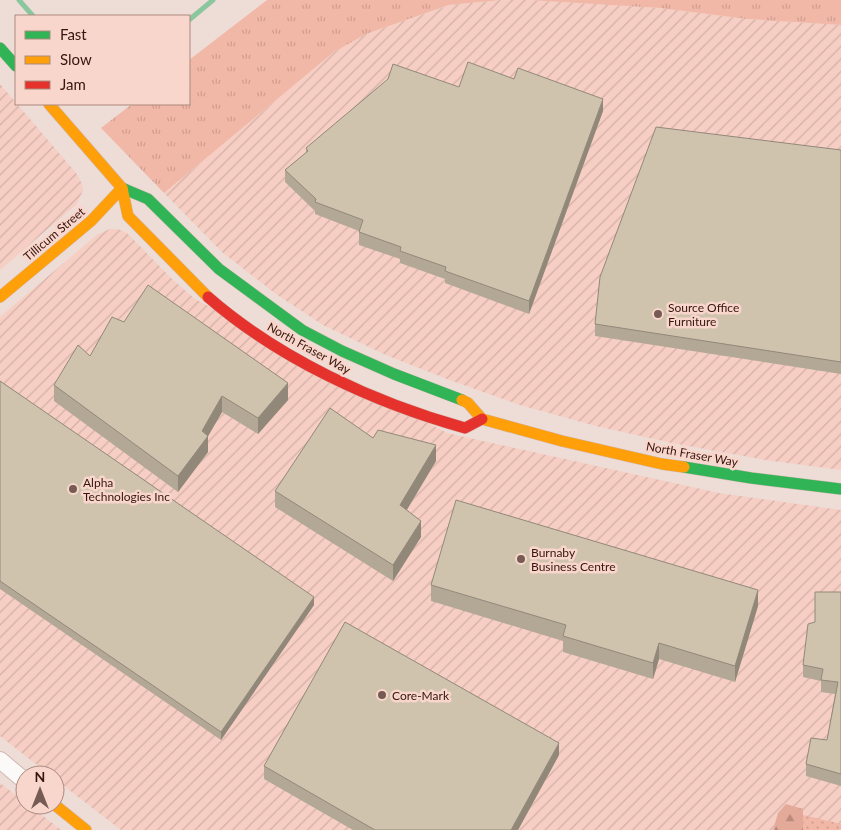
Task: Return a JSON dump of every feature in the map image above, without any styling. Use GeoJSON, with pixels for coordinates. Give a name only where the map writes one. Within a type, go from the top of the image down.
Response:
{"type":"FeatureCollection","features":[{"type":"Feature","properties":{"kind":"street"},"geometry":{"type":"LineString","coordinates":[[0,48],[15,65]]}},
{"type":"Feature","properties":{"kind":"street","name":"North Fraser Way"},"geometry":{"type":"LineString","coordinates":[[50,105],[122,188],[148,198],[219,269],[302,330],[394,374],[468,403],[482,419],[562,441],[662,464],[751,478],[841,489]]}},
{"type":"Feature","properties":{"kind":"street","name":"North Fraser Way"},"geometry":{"type":"LineString","coordinates":[[122,188],[128,216],[209,298],[270,344],[348,385],[430,418],[466,428],[482,419]]}},
{"type":"Feature","properties":{"kind":"street","name":"Tillicum Street"},"geometry":{"type":"LineString","coordinates":[[0,297],[91,221],[122,188]]}},
{"type":"Feature","properties":{"kind":"street"},"geometry":{"type":"LineString","coordinates":[[0,760],[15,773]]}},
{"type":"Feature","properties":{"kind":"street"},"geometry":{"type":"LineString","coordinates":[[65,813],[86,830]]}},
{"type":"Feature","properties":{"kind":"shaded area"},"geometry":{"type":"Polygon","coordinates":[[[501,0],[660,8],[747,19],[841,25],[841,470],[765,460],[672,443],[596,426],[520,405],[386,355],[323,325],[276,294],[222,252],[164,193],[334,52],[366,34],[450,5],[501,0]]]}},
{"type":"Feature","properties":{"kind":"shaded area"},"geometry":{"type":"Polygon","coordinates":[[[0,84],[15,102],[15,105],[18,105],[76,173],[83,190],[77,204],[0,270],[0,84]]]}},
{"type":"Feature","properties":{"kind":"shaded area"},"geometry":{"type":"Polygon","coordinates":[[[110,229],[118,229],[127,233],[172,279],[195,299],[447,433],[719,493],[841,510],[841,825],[778,814],[773,830],[121,830],[65,787],[65,765],[37,765],[0,736],[0,317],[98,234],[110,229]]]}},
{"type":"Feature","properties":{"kind":"shaded area"},"geometry":{"type":"Polygon","coordinates":[[[0,783],[15,794],[15,815],[42,815],[61,830],[0,830],[0,783]]]}},
{"type":"Feature","properties":{"kind":"green space"},"geometry":{"type":"Polygon","coordinates":[[[267,0],[501,0],[449,5],[366,34],[334,52],[164,193],[101,128],[131,105],[190,105],[190,59],[267,0]]]}},
{"type":"Feature","properties":{"kind":"green space"},"geometry":{"type":"Polygon","coordinates":[[[529,0],[841,0],[841,25],[747,19],[660,8],[529,0]]]}},
{"type":"Feature","properties":{"kind":"green space"},"geometry":{"type":"Polygon","coordinates":[[[786,804],[803,809],[803,830],[773,830],[778,813],[786,804]]]}},
{"type":"Feature","properties":{"kind":"green space"},"geometry":{"type":"Polygon","coordinates":[[[803,815],[841,824],[841,830],[803,830],[803,815]]]}},
{"type":"Feature","properties":{"kind":"building"},"geometry":{"type":"Polygon","coordinates":[[[468,62],[514,79],[518,68],[603,99],[529,301],[445,271],[446,267],[400,251],[401,247],[359,232],[363,220],[315,202],[316,199],[285,170],[308,151],[306,148],[388,79],[393,64],[459,87],[468,62]]]}},
{"type":"Feature","properties":{"kind":"building"},"geometry":{"type":"Polygon","coordinates":[[[656,127],[841,150],[841,362],[595,324],[600,277],[656,127]]]}},
{"type":"Feature","properties":{"kind":"building"},"geometry":{"type":"Polygon","coordinates":[[[148,285],[288,383],[258,418],[222,396],[202,431],[208,436],[178,476],[54,385],[78,345],[90,356],[112,317],[124,322],[148,285]]]}},
{"type":"Feature","properties":{"kind":"building","name":"Alpha Technologies Inc"},"geometry":{"type":"Polygon","coordinates":[[[0,381],[314,597],[221,732],[0,581],[0,381]]]}},
{"type":"Feature","properties":{"kind":"building"},"geometry":{"type":"Polygon","coordinates":[[[330,408],[373,438],[378,430],[436,445],[400,505],[421,521],[393,565],[275,491],[330,408]]]}},
{"type":"Feature","properties":{"kind":"building","name":"Burnaby Business Centre"},"geometry":{"type":"Polygon","coordinates":[[[456,500],[758,590],[735,666],[659,643],[653,663],[563,636],[566,625],[431,585],[456,500]]]}},
{"type":"Feature","properties":{"kind":"building"},"geometry":{"type":"Polygon","coordinates":[[[815,592],[841,592],[841,774],[806,764],[811,738],[827,740],[838,682],[821,680],[823,669],[803,665],[808,624],[815,622],[815,592]]]}},
{"type":"Feature","properties":{"kind":"building","name":"Core-Mark"},"geometry":{"type":"Polygon","coordinates":[[[345,622],[559,743],[511,830],[375,830],[264,766],[345,622]]]}},
{"type":"Feature","properties":{"kind":"waterway"},"geometry":{"type":"LineString","coordinates":[[19,0],[32,15]]}},
{"type":"Feature","properties":{"kind":"waterway"},"geometry":{"type":"LineString","coordinates":[[190,19],[213,0]]}},
{"type":"Feature","properties":{"kind":"traffic: fast"},"geometry":{"type":"LineString","coordinates":[[0,48],[15,65]]}},
{"type":"Feature","properties":{"kind":"traffic: fast"},"geometry":{"type":"LineString","coordinates":[[122,188],[148,199],[219,269],[302,330],[342,351],[394,374],[462,400]]}},
{"type":"Feature","properties":{"kind":"traffic: fast"},"geometry":{"type":"LineString","coordinates":[[684,467],[751,478],[841,489]]}},
{"type":"Feature","properties":{"kind":"traffic: slow"},"geometry":{"type":"LineString","coordinates":[[50,105],[122,188],[128,216],[208,297]]}},
{"type":"Feature","properties":{"kind":"traffic: slow"},"geometry":{"type":"LineString","coordinates":[[0,297],[91,221],[122,188]]}},
{"type":"Feature","properties":{"kind":"traffic: slow"},"geometry":{"type":"LineString","coordinates":[[462,400],[468,403],[482,419],[562,441],[662,464],[684,467]]}},
{"type":"Feature","properties":{"kind":"traffic: slow"},"geometry":{"type":"LineString","coordinates":[[65,813],[86,830]]}},
{"type":"Feature","properties":{"kind":"traffic: jam"},"geometry":{"type":"LineString","coordinates":[[208,297],[265,340],[329,376],[363,392],[397,406],[465,428],[482,419]]}},
{"type":"Feature","properties":{"kind":"place","name":"Source Office Furniture"},"geometry":{"type":"Point","coordinates":[658,314]}},
{"type":"Feature","properties":{"kind":"place","name":"Alpha Technologies Inc"},"geometry":{"type":"Point","coordinates":[73,489]}},
{"type":"Feature","properties":{"kind":"place","name":"Burnaby Business Centre"},"geometry":{"type":"Point","coordinates":[521,559]}},
{"type":"Feature","properties":{"kind":"place","name":"Core-Mark"},"geometry":{"type":"Point","coordinates":[382,695]}}]}
